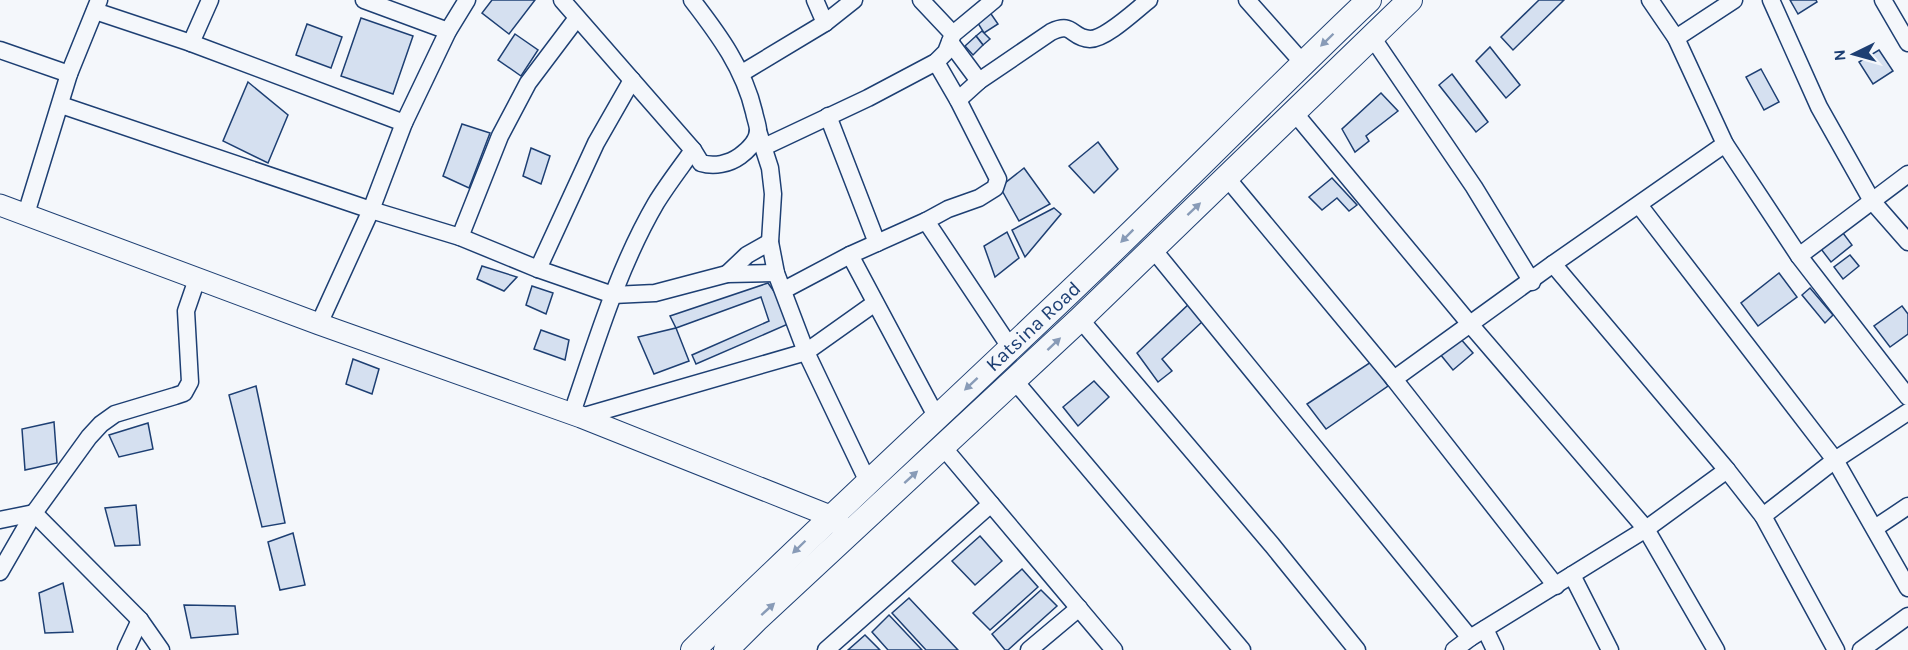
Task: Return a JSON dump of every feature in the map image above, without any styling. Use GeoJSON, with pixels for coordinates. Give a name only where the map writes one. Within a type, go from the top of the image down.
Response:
{"type":"FeatureCollection","features":[{"type":"Feature","properties":{"kind":"highway","name":"Katsina Road"},"geometry":{"type":"LineString","coordinates":[[693,650],[830,516],[1085,277],[1369,0]]}},
{"type":"Feature","properties":{"kind":"highway"},"geometry":{"type":"LineString","coordinates":[[726,650],[1080,319],[1410,0]]}},
{"type":"Feature","properties":{"kind":"main road"},"geometry":{"type":"LineString","coordinates":[[0,205],[320,324],[576,415],[830,516],[849,534]]}},
{"type":"Feature","properties":{"kind":"street"},"geometry":{"type":"LineString","coordinates":[[191,43],[210,0]]}},
{"type":"Feature","properties":{"kind":"street"},"geometry":{"type":"LineString","coordinates":[[364,0],[448,31]]}},
{"type":"Feature","properties":{"kind":"street"},"geometry":{"type":"LineString","coordinates":[[320,324],[371,210],[404,123],[448,31],[467,0]]}},
{"type":"Feature","properties":{"kind":"street"},"geometry":{"type":"LineString","coordinates":[[562,0],[693,150],[701,163],[722,164],[740,156],[754,143],[758,131]]}},
{"type":"Feature","properties":{"kind":"street"},"geometry":{"type":"LineString","coordinates":[[692,0],[721,36],[742,73],[770,168],[773,194],[771,242],[776,273],[806,352],[868,482]]}},
{"type":"Feature","properties":{"kind":"street"},"geometry":{"type":"LineString","coordinates":[[815,0],[825,23]]}},
{"type":"Feature","properties":{"kind":"street"},"geometry":{"type":"LineString","coordinates":[[742,73],[825,23],[854,0]]}},
{"type":"Feature","properties":{"kind":"street"},"geometry":{"type":"LineString","coordinates":[[921,0],[952,38],[980,81]]}},
{"type":"Feature","properties":{"kind":"street"},"geometry":{"type":"LineString","coordinates":[[765,147],[936,62],[946,52],[952,38],[994,0]]}},
{"type":"Feature","properties":{"kind":"street"},"geometry":{"type":"LineString","coordinates":[[958,99],[1051,32],[1062,27],[1068,28],[1079,36],[1091,39],[1102,36],[1149,0]]}},
{"type":"Feature","properties":{"kind":"street"},"geometry":{"type":"LineString","coordinates":[[1247,0],[1302,63]]}},
{"type":"Feature","properties":{"kind":"street"},"geometry":{"type":"LineString","coordinates":[[1650,0],[1676,38],[1725,144],[1799,256],[1908,397]]}},
{"type":"Feature","properties":{"kind":"street"},"geometry":{"type":"LineString","coordinates":[[1676,38],[1734,0]]}},
{"type":"Feature","properties":{"kind":"street"},"geometry":{"type":"LineString","coordinates":[[1771,0],[1819,107],[1872,201],[1908,242]]}},
{"type":"Feature","properties":{"kind":"street"},"geometry":{"type":"LineString","coordinates":[[1883,0],[1908,43]]}},
{"type":"Feature","properties":{"kind":"street"},"geometry":{"type":"LineString","coordinates":[[26,214],[69,74],[97,6],[404,123]]}},
{"type":"Feature","properties":{"kind":"street"},"geometry":{"type":"LineString","coordinates":[[460,237],[500,136],[528,83],[577,18]]}},
{"type":"Feature","properties":{"kind":"street"},"geometry":{"type":"LineString","coordinates":[[1372,37],[1474,187],[1532,282]]}},
{"type":"Feature","properties":{"kind":"street"},"geometry":{"type":"LineString","coordinates":[[0,50],[69,74]]}},
{"type":"Feature","properties":{"kind":"street"},"geometry":{"type":"LineString","coordinates":[[784,290],[850,255],[948,209],[979,198],[995,188],[998,179],[958,99],[936,62]]}},
{"type":"Feature","properties":{"kind":"street"},"geometry":{"type":"LineString","coordinates":[[538,268],[596,143],[632,80]]}},
{"type":"Feature","properties":{"kind":"street"},"geometry":{"type":"LineString","coordinates":[[61,105],[371,210],[460,237],[613,295],[655,293],[727,274],[776,273]]}},
{"type":"Feature","properties":{"kind":"street"},"geometry":{"type":"LineString","coordinates":[[1293,111],[1468,323],[1646,529],[1716,650]]}},
{"type":"Feature","properties":{"kind":"street"},"geometry":{"type":"LineString","coordinates":[[828,116],[877,243]]}},
{"type":"Feature","properties":{"kind":"street"},"geometry":{"type":"LineString","coordinates":[[1394,379],[1468,323],[1532,282],[1553,264],[1725,144]]}},
{"type":"Feature","properties":{"kind":"street"},"geometry":{"type":"LineString","coordinates":[[576,415],[613,295],[637,239],[657,203],[693,150]]}},
{"type":"Feature","properties":{"kind":"street"},"geometry":{"type":"LineString","coordinates":[[1799,256],[1908,174]]}},
{"type":"Feature","properties":{"kind":"street"},"geometry":{"type":"LineString","coordinates":[[1227,178],[1394,379],[1556,586]]}},
{"type":"Feature","properties":{"kind":"street"},"geometry":{"type":"LineString","coordinates":[[1639,205],[1835,460],[1908,588]]}},
{"type":"Feature","properties":{"kind":"street"},"geometry":{"type":"LineString","coordinates":[[926,221],[1010,348]]}},
{"type":"Feature","properties":{"kind":"street"},"geometry":{"type":"LineString","coordinates":[[727,274],[747,255],[771,242]]}},
{"type":"Feature","properties":{"kind":"street"},"geometry":{"type":"LineString","coordinates":[[1152,248],[1470,638]]}},
{"type":"Feature","properties":{"kind":"street"},"geometry":{"type":"LineString","coordinates":[[850,255],[936,416]]}},
{"type":"Feature","properties":{"kind":"street"},"geometry":{"type":"LineString","coordinates":[[1553,264],[1763,516],[1836,650]]}},
{"type":"Feature","properties":{"kind":"street"},"geometry":{"type":"LineString","coordinates":[[0,572],[34,513],[101,424],[115,414],[184,393],[189,388],[191,374],[186,311],[197,279]]}},
{"type":"Feature","properties":{"kind":"street"},"geometry":{"type":"LineString","coordinates":[[576,415],[806,352],[875,303]]}},
{"type":"Feature","properties":{"kind":"street"},"geometry":{"type":"LineString","coordinates":[[1080,319],[1272,545],[1357,650]]}},
{"type":"Feature","properties":{"kind":"street"},"geometry":{"type":"LineString","coordinates":[[1014,380],[1242,650]]}},
{"type":"Feature","properties":{"kind":"street"},"geometry":{"type":"LineString","coordinates":[[1763,516],[1835,460],[1908,412]]}},
{"type":"Feature","properties":{"kind":"street"},"geometry":{"type":"LineString","coordinates":[[943,447],[1114,650]]}},
{"type":"Feature","properties":{"kind":"street"},"geometry":{"type":"LineString","coordinates":[[1454,650],[1646,529],[1727,470]]}},
{"type":"Feature","properties":{"kind":"street"},"geometry":{"type":"LineString","coordinates":[[826,650],[991,504]]}},
{"type":"Feature","properties":{"kind":"street"},"geometry":{"type":"LineString","coordinates":[[1875,528],[1908,506]]}},
{"type":"Feature","properties":{"kind":"street"},"geometry":{"type":"LineString","coordinates":[[0,520],[34,513]]}},
{"type":"Feature","properties":{"kind":"street"},"geometry":{"type":"LineString","coordinates":[[34,513],[140,621],[161,650]]}},
{"type":"Feature","properties":{"kind":"street"},"geometry":{"type":"LineString","coordinates":[[1572,575],[1610,650]]}},
{"type":"Feature","properties":{"kind":"street"},"geometry":{"type":"LineString","coordinates":[[1029,650],[1079,608]]}},
{"type":"Feature","properties":{"kind":"street"},"geometry":{"type":"LineString","coordinates":[[1861,650],[1908,616]]}},
{"type":"Feature","properties":{"kind":"street"},"geometry":{"type":"LineString","coordinates":[[126,650],[140,621]]}},
{"type":"Feature","properties":{"kind":"street"},"geometry":{"type":"LineString","coordinates":[[1485,629],[1496,650]]}},
{"type":"Feature","properties":{"kind":"building"},"geometry":{"type":"Polygon","coordinates":[[[492,0],[535,0],[509,34],[482,13],[492,0]]]}},
{"type":"Feature","properties":{"kind":"building"},"geometry":{"type":"Polygon","coordinates":[[[1539,0],[1564,0],[1513,50],[1501,37],[1539,0]]]}},
{"type":"Feature","properties":{"kind":"building"},"geometry":{"type":"Polygon","coordinates":[[[1790,0],[1816,0],[1817,2],[1798,14],[1790,0]]]}},
{"type":"Feature","properties":{"kind":"building"},"geometry":{"type":"Polygon","coordinates":[[[989,11],[998,24],[984,33],[976,20],[989,11]]]}},
{"type":"Feature","properties":{"kind":"building"},"geometry":{"type":"Polygon","coordinates":[[[361,18],[413,36],[393,94],[341,76],[361,18]]]}},
{"type":"Feature","properties":{"kind":"building"},"geometry":{"type":"Polygon","coordinates":[[[307,24],[342,37],[331,68],[296,55],[307,24]]]}},
{"type":"Feature","properties":{"kind":"building"},"geometry":{"type":"Polygon","coordinates":[[[982,31],[990,39],[983,45],[976,36],[982,31]]]}},
{"type":"Feature","properties":{"kind":"building"},"geometry":{"type":"Polygon","coordinates":[[[515,34],[538,50],[521,76],[498,60],[515,34]]]}},
{"type":"Feature","properties":{"kind":"building"},"geometry":{"type":"Polygon","coordinates":[[[976,36],[983,45],[973,55],[965,46],[976,36]]]}},
{"type":"Feature","properties":{"kind":"building"},"geometry":{"type":"Polygon","coordinates":[[[1490,47],[1520,85],[1506,98],[1476,61],[1490,47]]]}},
{"type":"Feature","properties":{"kind":"building"},"geometry":{"type":"Polygon","coordinates":[[[1879,50],[1893,71],[1873,84],[1859,62],[1879,50]]]}},
{"type":"Feature","properties":{"kind":"building"},"geometry":{"type":"Polygon","coordinates":[[[1761,69],[1779,102],[1764,110],[1746,77],[1761,69]]]}},
{"type":"Feature","properties":{"kind":"building"},"geometry":{"type":"Polygon","coordinates":[[[1452,74],[1488,122],[1476,132],[1439,85],[1452,74]]]}},
{"type":"Feature","properties":{"kind":"building"},"geometry":{"type":"Polygon","coordinates":[[[248,82],[288,115],[268,163],[223,141],[248,82]]]}},
{"type":"Feature","properties":{"kind":"building"},"geometry":{"type":"Polygon","coordinates":[[[1381,93],[1398,111],[1366,136],[1369,141],[1355,152],[1342,129],[1381,93]]]}},
{"type":"Feature","properties":{"kind":"building"},"geometry":{"type":"Polygon","coordinates":[[[462,124],[490,133],[469,188],[443,176],[462,124]]]}},
{"type":"Feature","properties":{"kind":"building"},"geometry":{"type":"Polygon","coordinates":[[[1098,142],[1118,169],[1094,193],[1069,166],[1098,142]]]}},
{"type":"Feature","properties":{"kind":"building"},"geometry":{"type":"Polygon","coordinates":[[[531,148],[550,156],[541,184],[523,176],[531,148]]]}},
{"type":"Feature","properties":{"kind":"building"},"geometry":{"type":"Polygon","coordinates":[[[1024,168],[1050,204],[1019,221],[1000,187],[1024,168]]]}},
{"type":"Feature","properties":{"kind":"building"},"geometry":{"type":"Polygon","coordinates":[[[1332,178],[1357,205],[1349,211],[1337,198],[1322,210],[1309,197],[1332,178]]]}},
{"type":"Feature","properties":{"kind":"building"},"geometry":{"type":"Polygon","coordinates":[[[1054,208],[1061,214],[1025,257],[1012,230],[1054,208]]]}},
{"type":"Feature","properties":{"kind":"building"},"geometry":{"type":"Polygon","coordinates":[[[1840,229],[1852,245],[1831,262],[1818,245],[1840,229]]]}},
{"type":"Feature","properties":{"kind":"building"},"geometry":{"type":"Polygon","coordinates":[[[1007,232],[1019,258],[995,277],[984,246],[1007,232]]]}},
{"type":"Feature","properties":{"kind":"building"},"geometry":{"type":"Polygon","coordinates":[[[1850,255],[1859,266],[1843,279],[1834,267],[1850,255]]]}},
{"type":"Feature","properties":{"kind":"building"},"geometry":{"type":"Polygon","coordinates":[[[482,266],[517,277],[504,291],[477,279],[482,266]]]}},
{"type":"Feature","properties":{"kind":"building"},"geometry":{"type":"Polygon","coordinates":[[[1779,273],[1797,297],[1758,326],[1741,303],[1779,273]]]}},
{"type":"Feature","properties":{"kind":"building"},"geometry":{"type":"Polygon","coordinates":[[[768,283],[795,321],[696,364],[692,355],[769,321],[761,297],[676,328],[670,316],[768,283]]]}},
{"type":"Feature","properties":{"kind":"building"},"geometry":{"type":"Polygon","coordinates":[[[532,286],[553,293],[546,314],[526,305],[532,286]]]}},
{"type":"Feature","properties":{"kind":"building"},"geometry":{"type":"Polygon","coordinates":[[[1810,288],[1833,315],[1825,323],[1802,295],[1810,288]]]}},
{"type":"Feature","properties":{"kind":"building"},"geometry":{"type":"Polygon","coordinates":[[[1189,304],[1202,322],[1162,359],[1172,371],[1158,382],[1137,353],[1189,304]]]}},
{"type":"Feature","properties":{"kind":"building"},"geometry":{"type":"Polygon","coordinates":[[[1902,306],[1908,314],[1908,334],[1890,347],[1874,326],[1902,306]]]}},
{"type":"Feature","properties":{"kind":"building"},"geometry":{"type":"Polygon","coordinates":[[[676,328],[689,361],[654,374],[638,337],[676,328]]]}},
{"type":"Feature","properties":{"kind":"building"},"geometry":{"type":"Polygon","coordinates":[[[541,330],[569,340],[565,360],[534,349],[541,330]]]}},
{"type":"Feature","properties":{"kind":"building"},"geometry":{"type":"Polygon","coordinates":[[[1459,337],[1473,353],[1453,370],[1440,354],[1459,337]]]}},
{"type":"Feature","properties":{"kind":"building"},"geometry":{"type":"Polygon","coordinates":[[[353,359],[379,369],[372,394],[346,384],[353,359]]]}},
{"type":"Feature","properties":{"kind":"building"},"geometry":{"type":"Polygon","coordinates":[[[1371,362],[1388,386],[1326,429],[1307,404],[1371,362]]]}},
{"type":"Feature","properties":{"kind":"building"},"geometry":{"type":"Polygon","coordinates":[[[1094,381],[1109,397],[1078,426],[1063,407],[1094,381]]]}},
{"type":"Feature","properties":{"kind":"building"},"geometry":{"type":"Polygon","coordinates":[[[256,386],[285,523],[262,527],[229,395],[256,386]]]}},
{"type":"Feature","properties":{"kind":"building"},"geometry":{"type":"Polygon","coordinates":[[[54,422],[57,463],[25,470],[22,429],[54,422]]]}},
{"type":"Feature","properties":{"kind":"building"},"geometry":{"type":"Polygon","coordinates":[[[148,423],[153,449],[119,457],[109,435],[148,423]]]}},
{"type":"Feature","properties":{"kind":"building"},"geometry":{"type":"Polygon","coordinates":[[[136,505],[140,545],[115,546],[105,508],[136,505]]]}},
{"type":"Feature","properties":{"kind":"building"},"geometry":{"type":"Polygon","coordinates":[[[293,533],[305,585],[280,590],[268,542],[293,533]]]}},
{"type":"Feature","properties":{"kind":"building"},"geometry":{"type":"Polygon","coordinates":[[[980,536],[1002,561],[975,585],[952,561],[980,536]]]}},
{"type":"Feature","properties":{"kind":"building"},"geometry":{"type":"Polygon","coordinates":[[[1022,569],[1038,587],[990,630],[973,613],[1022,569]]]}},
{"type":"Feature","properties":{"kind":"building"},"geometry":{"type":"Polygon","coordinates":[[[63,583],[73,632],[45,633],[39,593],[63,583]]]}},
{"type":"Feature","properties":{"kind":"building"},"geometry":{"type":"Polygon","coordinates":[[[1041,590],[1057,606],[1008,650],[1005,650],[992,634],[1041,590]]]}},
{"type":"Feature","properties":{"kind":"building"},"geometry":{"type":"Polygon","coordinates":[[[909,598],[958,650],[926,650],[892,613],[909,598]]]}},
{"type":"Feature","properties":{"kind":"building"},"geometry":{"type":"Polygon","coordinates":[[[184,605],[235,606],[238,634],[191,638],[184,605]]]}},
{"type":"Feature","properties":{"kind":"building"},"geometry":{"type":"Polygon","coordinates":[[[889,615],[922,650],[888,650],[872,632],[889,615]]]}},
{"type":"Feature","properties":{"kind":"building"},"geometry":{"type":"Polygon","coordinates":[[[865,635],[880,650],[848,650],[865,635]]]}}]}
